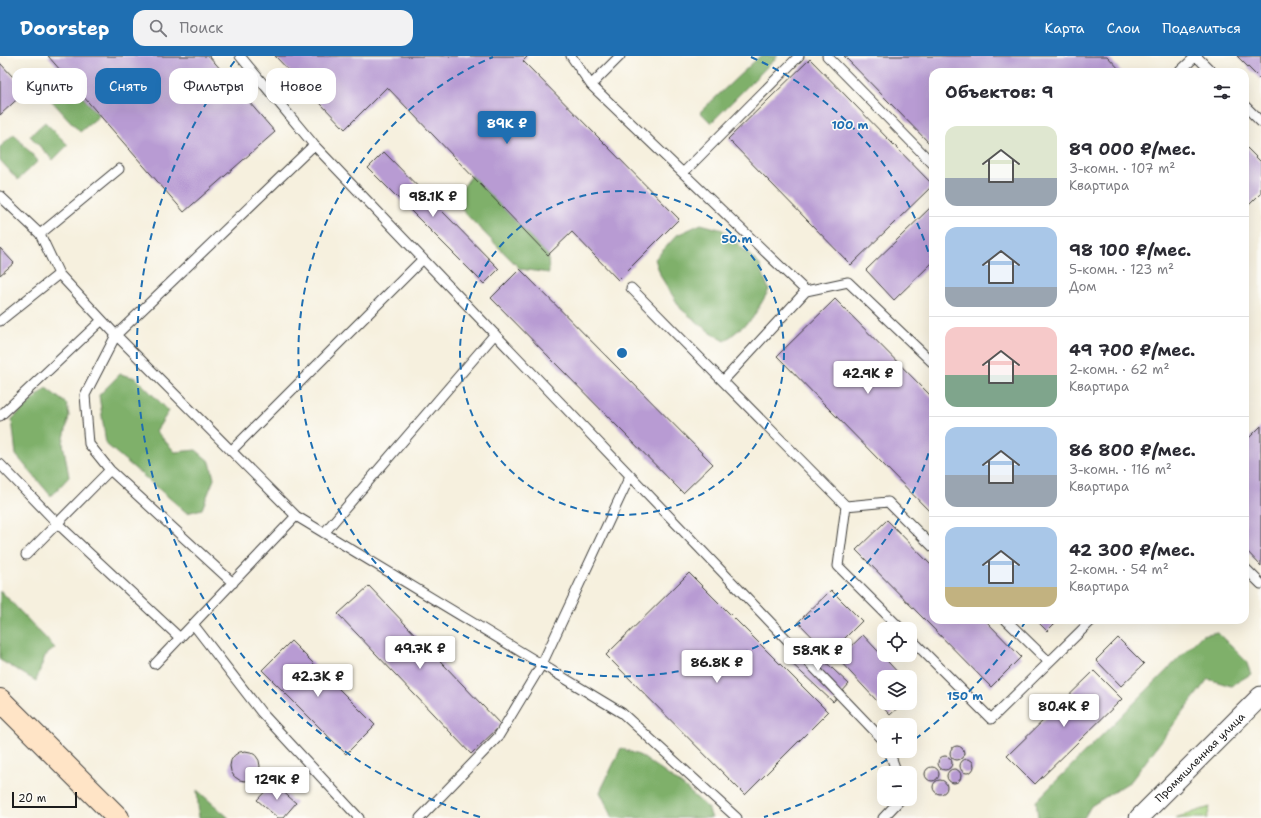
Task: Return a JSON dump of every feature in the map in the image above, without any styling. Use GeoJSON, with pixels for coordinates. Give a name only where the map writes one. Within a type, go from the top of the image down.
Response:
{"type":"FeatureCollection","features":[{"type":"Feature","properties":{"kind":"street"},"geometry":{"type":"LineString","coordinates":[[0,700],[118,818]]}},
{"type":"Feature","properties":{"kind":"street","name":"Промышленная улица"},"geometry":{"type":"LineString","coordinates":[[1139,818],[1260,700]]}},
{"type":"Feature","properties":{"kind":"lane"},"geometry":{"type":"LineString","coordinates":[[240,56],[314,145],[877,734]]}},
{"type":"Feature","properties":{"kind":"lane"},"geometry":{"type":"LineString","coordinates":[[571,56],[592,85],[806,290]]}},
{"type":"Feature","properties":{"kind":"lane"},"geometry":{"type":"LineString","coordinates":[[592,85],[620,56]]}},
{"type":"Feature","properties":{"kind":"lane"},"geometry":{"type":"LineString","coordinates":[[683,173],[799,56]]}},
{"type":"Feature","properties":{"kind":"lane"},"geometry":{"type":"LineString","coordinates":[[827,56],[929,160]]}},
{"type":"Feature","properties":{"kind":"lane"},"geometry":{"type":"LineString","coordinates":[[1183,68],[1196,56],[1208,68]]}},
{"type":"Feature","properties":{"kind":"lane"},"geometry":{"type":"LineString","coordinates":[[1249,110],[1261,122]]}},
{"type":"Feature","properties":{"kind":"lane"},"geometry":{"type":"LineString","coordinates":[[232,583],[110,470],[89,444],[85,395],[116,335],[314,145]]}},
{"type":"Feature","properties":{"kind":"lane"},"geometry":{"type":"LineString","coordinates":[[40,234],[119,170]]}},
{"type":"Feature","properties":{"kind":"lane"},"geometry":{"type":"LineString","coordinates":[[0,196],[40,234],[59,274],[116,335],[296,516],[622,713],[737,818]]}},
{"type":"Feature","properties":{"kind":"lane"},"geometry":{"type":"LineString","coordinates":[[231,451],[423,259]]}},
{"type":"Feature","properties":{"kind":"lane"},"geometry":{"type":"LineString","coordinates":[[0,321],[59,274]]}},
{"type":"Feature","properties":{"kind":"lane"},"geometry":{"type":"LineString","coordinates":[[723,381],[806,290],[848,282],[929,359]]}},
{"type":"Feature","properties":{"kind":"lane"},"geometry":{"type":"LineString","coordinates":[[631,288],[846,506]]}},
{"type":"Feature","properties":{"kind":"lane"},"geometry":{"type":"LineString","coordinates":[[0,416],[102,320]]}},
{"type":"Feature","properties":{"kind":"lane"},"geometry":{"type":"LineString","coordinates":[[324,533],[495,334]]}},
{"type":"Feature","properties":{"kind":"lane"},"geometry":{"type":"LineString","coordinates":[[0,464],[58,524],[180,638]]}},
{"type":"Feature","properties":{"kind":"lane"},"geometry":{"type":"LineString","coordinates":[[26,555],[110,470]]}},
{"type":"Feature","properties":{"kind":"lane"},"geometry":{"type":"LineString","coordinates":[[420,818],[498,738],[542,664],[630,476]]}},
{"type":"Feature","properties":{"kind":"lane"},"geometry":{"type":"LineString","coordinates":[[846,506],[888,502],[929,543]]}},
{"type":"Feature","properties":{"kind":"lane"},"geometry":{"type":"LineString","coordinates":[[846,506],[838,566],[894,622]]}},
{"type":"Feature","properties":{"kind":"lane"},"geometry":{"type":"LineString","coordinates":[[156,664],[296,516]]}},
{"type":"Feature","properties":{"kind":"lane"},"geometry":{"type":"LineString","coordinates":[[1249,572],[1261,584]]}},
{"type":"Feature","properties":{"kind":"lane"},"geometry":{"type":"LineString","coordinates":[[193,624],[261,712],[359,818]]}},
{"type":"Feature","properties":{"kind":"lane"},"geometry":{"type":"LineString","coordinates":[[1010,624],[1049,662]]}},
{"type":"Feature","properties":{"kind":"lane"},"geometry":{"type":"LineString","coordinates":[[917,645],[991,719],[1088,624]]}},
{"type":"Feature","properties":{"kind":"lane"},"geometry":{"type":"LineString","coordinates":[[883,818],[894,806]]}},
{"type":"Feature","properties":{"kind":"green space"},"geometry":{"type":"Polygon","coordinates":[[[760,56],[778,56],[711,123],[700,112],[760,56]]]}},
{"type":"Feature","properties":{"kind":"green space"},"geometry":{"type":"Polygon","coordinates":[[[87,102],[99,116],[80,132],[54,104],[87,104],[87,102]]]}},
{"type":"Feature","properties":{"kind":"green space"},"geometry":{"type":"Polygon","coordinates":[[[45,122],[68,145],[53,160],[30,136],[45,122]]]}},
{"type":"Feature","properties":{"kind":"green space"},"geometry":{"type":"Polygon","coordinates":[[[14,134],[38,161],[18,180],[0,160],[0,147],[14,134]]]}},
{"type":"Feature","properties":{"kind":"green space"},"geometry":{"type":"Polygon","coordinates":[[[472,175],[548,255],[549,273],[520,269],[453,201],[472,175]]]}},
{"type":"Feature","properties":{"kind":"green space"},"geometry":{"type":"Polygon","coordinates":[[[701,224],[723,230],[760,265],[769,290],[752,319],[725,341],[711,333],[681,309],[661,277],[655,259],[677,235],[701,224]]]}},
{"type":"Feature","properties":{"kind":"green space"},"geometry":{"type":"Polygon","coordinates":[[[120,374],[136,378],[169,411],[156,431],[175,452],[196,450],[210,462],[214,479],[202,509],[187,513],[106,444],[99,395],[120,374]]]}},
{"type":"Feature","properties":{"kind":"green space"},"geometry":{"type":"Polygon","coordinates":[[[46,388],[67,404],[69,416],[63,443],[69,477],[51,496],[16,455],[12,419],[46,388]]]}},
{"type":"Feature","properties":{"kind":"green space"},"geometry":{"type":"Polygon","coordinates":[[[0,590],[55,648],[45,656],[36,681],[0,660],[0,590]]]}},
{"type":"Feature","properties":{"kind":"green space"},"geometry":{"type":"Polygon","coordinates":[[[1217,632],[1246,661],[1251,674],[1231,686],[1208,679],[1131,781],[1091,806],[1084,818],[1038,818],[1036,801],[1202,635],[1217,632]]]}},
{"type":"Feature","properties":{"kind":"green space"},"geometry":{"type":"Polygon","coordinates":[[[621,748],[641,756],[682,785],[708,808],[712,818],[613,818],[600,792],[621,748]]]}},
{"type":"Feature","properties":{"kind":"green space"},"geometry":{"type":"Polygon","coordinates":[[[197,790],[229,818],[199,818],[197,790]]]}},
{"type":"Feature","properties":{"kind":"green space"},"geometry":{"type":"Polygon","coordinates":[[[1210,807],[1207,818],[1175,818],[1210,807]]]}},
{"type":"Feature","properties":{"kind":"building"},"geometry":{"type":"Polygon","coordinates":[[[48,56],[209,56],[219,68],[169,68],[169,104],[251,104],[275,132],[184,212],[87,101],[87,68],[58,68],[48,56]]]}},
{"type":"Feature","properties":{"kind":"building"},"geometry":{"type":"Polygon","coordinates":[[[275,56],[528,56],[523,61],[679,219],[618,280],[572,232],[548,255],[387,87],[345,129],[321,104],[336,104],[336,68],[287,68],[275,56]]]}},
{"type":"Feature","properties":{"kind":"building"},"geometry":{"type":"Polygon","coordinates":[[[844,56],[1107,56],[1118,68],[929,68],[929,143],[844,56]]]}},
{"type":"Feature","properties":{"kind":"building"},"geometry":{"type":"Polygon","coordinates":[[[1237,56],[1261,56],[1261,80],[1237,56]]]}},
{"type":"Feature","properties":{"kind":"building"},"geometry":{"type":"Polygon","coordinates":[[[810,59],[929,181],[929,189],[851,265],[728,139],[810,59]]]}},
{"type":"Feature","properties":{"kind":"building"},"geometry":{"type":"Polygon","coordinates":[[[0,63],[12,76],[12,104],[0,115],[0,63]]]}},
{"type":"Feature","properties":{"kind":"building"},"geometry":{"type":"Polygon","coordinates":[[[1249,150],[1261,162],[1261,193],[1249,205],[1249,150]]]}},
{"type":"Feature","properties":{"kind":"building"},"geometry":{"type":"Polygon","coordinates":[[[384,152],[499,269],[484,284],[368,168],[384,152]]]}},
{"type":"Feature","properties":{"kind":"building"},"geometry":{"type":"Polygon","coordinates":[[[929,209],[929,266],[894,300],[866,270],[929,209]]]}},
{"type":"Feature","properties":{"kind":"building"},"geometry":{"type":"Polygon","coordinates":[[[0,248],[14,263],[0,275],[0,248]]]}},
{"type":"Feature","properties":{"kind":"building"},"geometry":{"type":"Polygon","coordinates":[[[520,269],[713,464],[683,493],[491,298],[520,269]]]}},
{"type":"Feature","properties":{"kind":"building"},"geometry":{"type":"Polygon","coordinates":[[[835,299],[929,394],[929,511],[777,356],[835,299]]]}},
{"type":"Feature","properties":{"kind":"building"},"geometry":{"type":"Polygon","coordinates":[[[1261,426],[1261,566],[1249,553],[1249,438],[1261,426]]]}},
{"type":"Feature","properties":{"kind":"building"},"geometry":{"type":"Polygon","coordinates":[[[887,520],[929,563],[929,624],[989,624],[1021,657],[991,687],[856,550],[887,520]]]}},
{"type":"Feature","properties":{"kind":"building"},"geometry":{"type":"Polygon","coordinates":[[[689,573],[828,712],[745,795],[606,655],[689,573]]]}},
{"type":"Feature","properties":{"kind":"building"},"geometry":{"type":"Polygon","coordinates":[[[369,586],[501,725],[471,754],[338,614],[369,586]]]}},
{"type":"Feature","properties":{"kind":"building"},"geometry":{"type":"Polygon","coordinates":[[[831,590],[862,621],[829,654],[798,622],[831,590]]]}},
{"type":"Feature","properties":{"kind":"building"},"geometry":{"type":"Polygon","coordinates":[[[1040,624],[1054,624],[1047,631],[1040,624]]]}},
{"type":"Feature","properties":{"kind":"building"},"geometry":{"type":"Polygon","coordinates":[[[863,635],[877,650],[877,662],[888,662],[896,670],[877,670],[877,701],[838,659],[863,635]]]}},
{"type":"Feature","properties":{"kind":"building"},"geometry":{"type":"Polygon","coordinates":[[[1118,638],[1144,664],[1121,686],[1096,660],[1118,638]]]}},
{"type":"Feature","properties":{"kind":"building"},"geometry":{"type":"Polygon","coordinates":[[[291,641],[375,725],[346,754],[262,670],[291,641]]]}},
{"type":"Feature","properties":{"kind":"building"},"geometry":{"type":"Polygon","coordinates":[[[803,641],[849,684],[833,702],[787,659],[803,641]]]}},
{"type":"Feature","properties":{"kind":"building"},"geometry":{"type":"Polygon","coordinates":[[[1094,671],[1122,699],[1035,784],[1007,756],[1094,671]]]}},
{"type":"Feature","properties":{"kind":"building"},"geometry":{"type":"Polygon","coordinates":[[[885,710],[895,710],[890,715],[885,710]]]}},
{"type":"Feature","properties":{"kind":"building"},"geometry":{"type":"Polygon","coordinates":[[[957,746],[962,748],[964,753],[962,758],[957,760],[952,758],[950,753],[952,748],[957,746]]]}},
{"type":"Feature","properties":{"kind":"building"},"geometry":{"type":"Polygon","coordinates":[[[245,751],[255,756],[260,766],[255,776],[245,781],[235,776],[230,766],[235,756],[245,751]]]}},
{"type":"Feature","properties":{"kind":"building"},"geometry":{"type":"Polygon","coordinates":[[[945,756],[950,758],[952,763],[950,768],[945,770],[940,768],[938,763],[940,758],[945,756]]]}},
{"type":"Feature","properties":{"kind":"building"},"geometry":{"type":"Polygon","coordinates":[[[967,759],[972,761],[974,766],[972,771],[967,773],[962,771],[960,766],[962,761],[967,759]]]}},
{"type":"Feature","properties":{"kind":"building"},"geometry":{"type":"Polygon","coordinates":[[[932,767],[937,769],[939,774],[937,779],[932,781],[927,779],[925,774],[927,769],[932,767]]]}},
{"type":"Feature","properties":{"kind":"building"},"geometry":{"type":"Polygon","coordinates":[[[954,769],[959,771],[961,776],[959,781],[954,783],[949,781],[947,776],[949,771],[954,769]]]}},
{"type":"Feature","properties":{"kind":"building"},"geometry":{"type":"Polygon","coordinates":[[[940,780],[945,782],[947,787],[945,792],[940,794],[935,792],[933,787],[935,782],[940,780]]]}},
{"type":"Feature","properties":{"kind":"building"},"geometry":{"type":"Polygon","coordinates":[[[273,783],[296,803],[283,818],[278,818],[257,800],[273,783]]]}}]}
